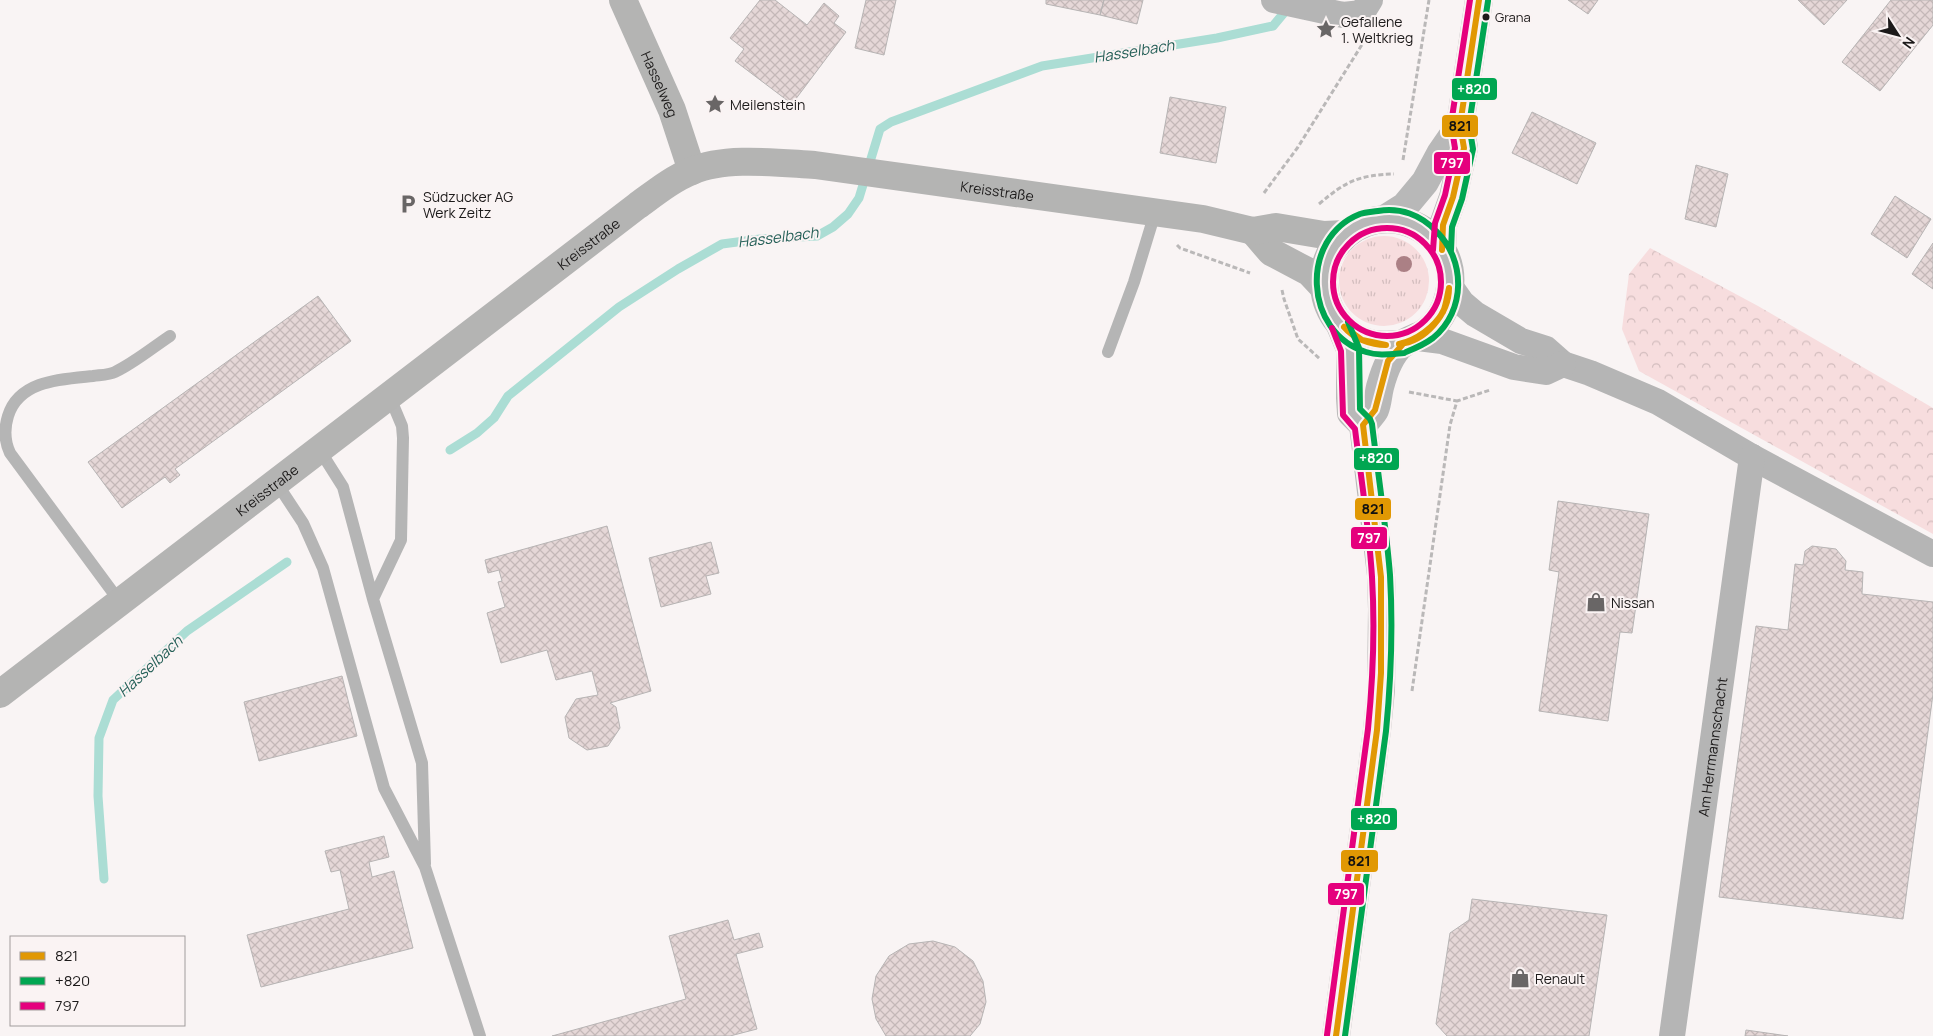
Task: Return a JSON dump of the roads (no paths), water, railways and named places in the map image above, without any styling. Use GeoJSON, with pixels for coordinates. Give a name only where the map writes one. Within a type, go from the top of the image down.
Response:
{"type":"FeatureCollection","features":[{"type":"Feature","properties":{"kind":"main road","name":"Hasselweg"},"geometry":{"type":"LineString","coordinates":[[623,0],[672,110],[692,170]]}},
{"type":"Feature","properties":{"kind":"main road"},"geometry":{"type":"LineString","coordinates":[[1442,250],[1443,225],[1464,148],[1460,125],[1479,0]]}},
{"type":"Feature","properties":{"kind":"main road"},"geometry":{"type":"LineString","coordinates":[[1386,218],[1405,206],[1425,182],[1440,154],[1460,125]]}},
{"type":"Feature","properties":{"kind":"main road","name":"Kreisstraße"},"geometry":{"type":"LineString","coordinates":[[0,694],[637,206],[692,170],[720,163],[773,162],[851,169],[1154,214],[1203,219],[1254,231],[1276,227],[1324,235],[1345,234]]}},
{"type":"Feature","properties":{"kind":"main road"},"geometry":{"type":"LineString","coordinates":[[1336,1036],[1377,730],[1381,690],[1382,609],[1381,575],[1363,425],[1351,413],[1350,349],[1340,325],[1329,308],[1324,288],[1324,273],[1328,258],[1335,245],[1345,234],[1371,220],[1386,218],[1403,220],[1419,227],[1432,237],[1442,250],[1447,261],[1450,286],[1441,316],[1431,328],[1410,341],[1388,361],[1375,410],[1363,425]]}},
{"type":"Feature","properties":{"kind":"main road"},"geometry":{"type":"LineString","coordinates":[[1254,231],[1271,252],[1309,272],[1324,288]]}},
{"type":"Feature","properties":{"kind":"main road"},"geometry":{"type":"LineString","coordinates":[[1340,325],[1353,336],[1369,343],[1386,346],[1410,341]]}},
{"type":"Feature","properties":{"kind":"street"},"geometry":{"type":"LineString","coordinates":[[1289,3],[1342,15],[1366,6]]}},
{"type":"Feature","properties":{"kind":"street"},"geometry":{"type":"LineString","coordinates":[[1450,286],[1462,302],[1475,314],[1522,341],[1546,349],[1562,364],[1590,373],[1658,402],[1752,457],[1933,554]]}},
{"type":"Feature","properties":{"kind":"street"},"geometry":{"type":"LineString","coordinates":[[1410,341],[1442,341],[1514,367],[1546,372],[1562,364]]}},
{"type":"Feature","properties":{"kind":"street","name":"Am Herrmannschacht"},"geometry":{"type":"LineString","coordinates":[[1672,1036],[1752,457]]}},
{"type":"Feature","properties":{"kind":"lane"},"geometry":{"type":"LineString","coordinates":[[1108,352],[1134,282],[1154,214]]}},
{"type":"Feature","properties":{"kind":"lane"},"geometry":{"type":"LineString","coordinates":[[120,602],[10,453],[5,442],[5,427],[10,411],[17,399],[31,388],[55,380],[114,373],[170,336]]}},
{"type":"Feature","properties":{"kind":"lane"},"geometry":{"type":"LineString","coordinates":[[373,599],[401,540],[403,438],[402,426],[389,395]]}},
{"type":"Feature","properties":{"kind":"lane"},"geometry":{"type":"LineString","coordinates":[[319,449],[342,488],[422,763],[425,866]]}},
{"type":"Feature","properties":{"kind":"lane"},"geometry":{"type":"LineString","coordinates":[[276,482],[304,524],[323,568],[384,788],[425,866],[480,1036]]}},
{"type":"Feature","properties":{"kind":"waterway","name":"Hasselbach"},"geometry":{"type":"LineString","coordinates":[[450,450],[477,433],[494,418],[508,396],[619,307],[678,269],[722,244],[760,239],[817,236],[833,227],[848,214],[859,198],[880,129],[891,122],[1042,66],[1217,38],[1273,26],[1288,8]]}},
{"type":"Feature","properties":{"kind":"waterway","name":"Hasselbach"},"geometry":{"type":"LineString","coordinates":[[104,879],[98,796],[99,738],[113,700],[187,631],[287,562]]}},
{"type":"Feature","properties":{"kind":"place","name":"Grana"},"geometry":{"type":"Point","coordinates":[1486,17]}},
{"type":"Feature","properties":{"kind":"place","name":"Gefallene 1. Weltkrieg"},"geometry":{"type":"Point","coordinates":[1326,29]}},
{"type":"Feature","properties":{"kind":"place","name":"Meilenstein"},"geometry":{"type":"Point","coordinates":[715,104]}},
{"type":"Feature","properties":{"kind":"place","name":"Südzucker AG Werk Zeitz"},"geometry":{"type":"Point","coordinates":[408,204]}},
{"type":"Feature","properties":{"kind":"place","name":"Nissan"},"geometry":{"type":"Point","coordinates":[1596,602]}},
{"type":"Feature","properties":{"kind":"place","name":"Renault"},"geometry":{"type":"Point","coordinates":[1520,978]}}]}
